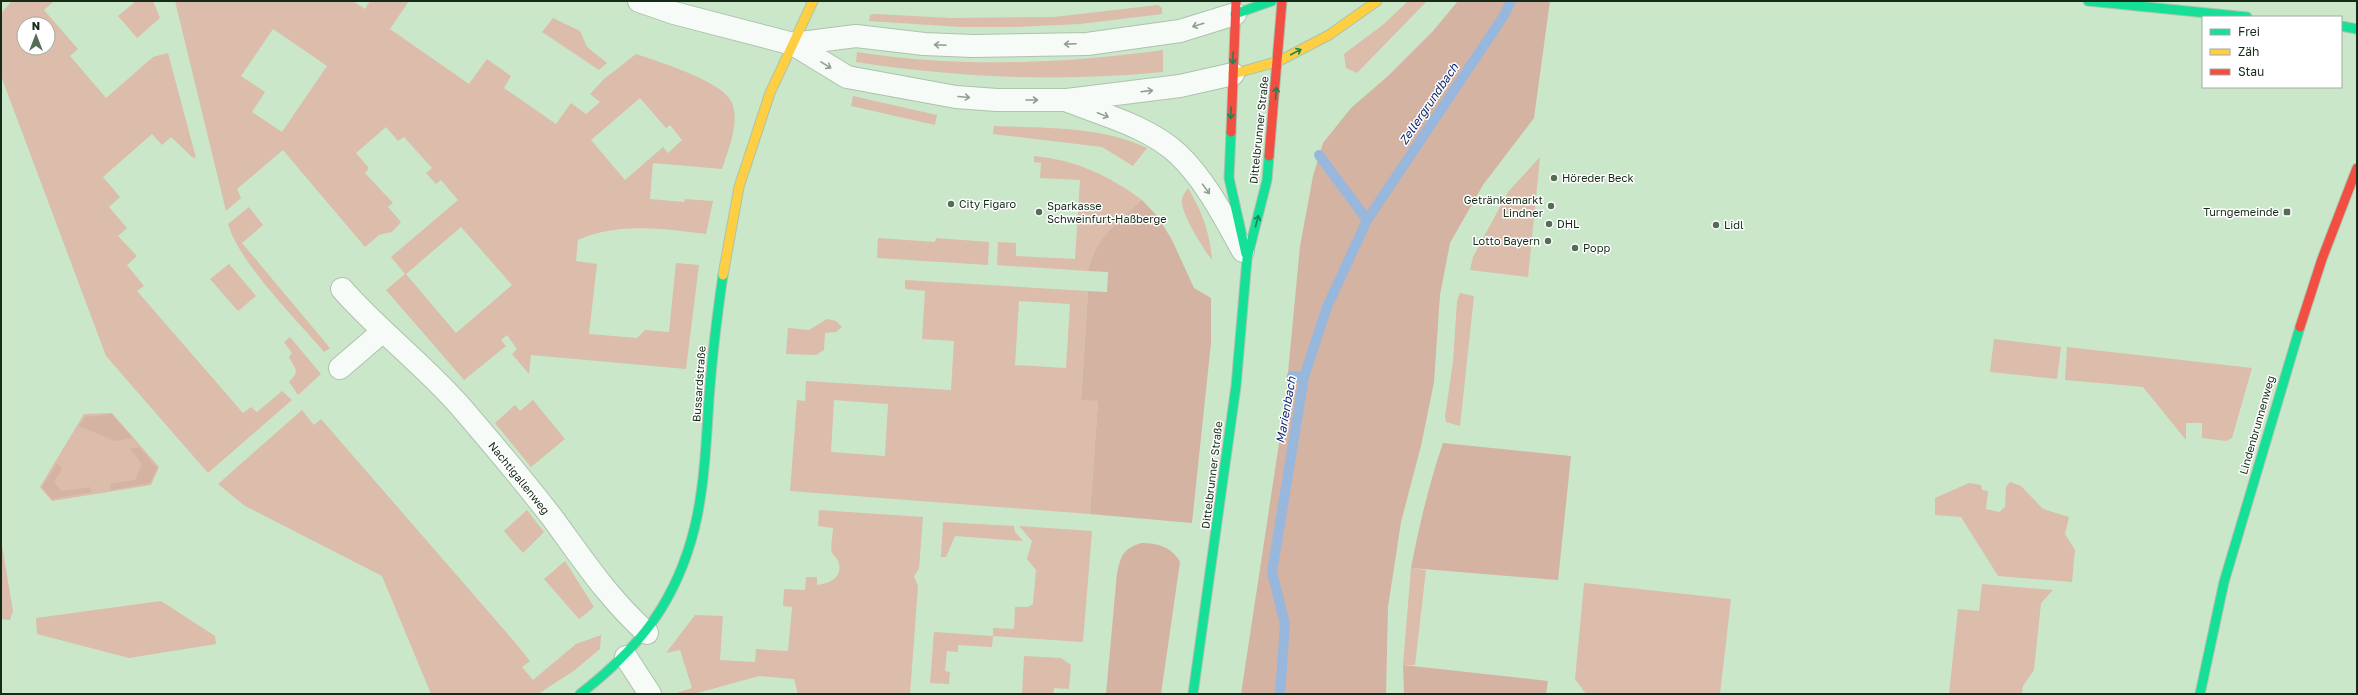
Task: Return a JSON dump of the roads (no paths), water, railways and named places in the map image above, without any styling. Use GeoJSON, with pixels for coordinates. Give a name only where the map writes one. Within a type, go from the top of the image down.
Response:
{"type":"FeatureCollection","features":[{"type":"Feature","properties":{"kind":"street"},"geometry":{"type":"LineString","coordinates":[[639,1],[674,13],[793,44],[847,77],[956,96],[997,100],[1067,100],[1180,86],[1232,74],[1278,61],[1336,31],[1377,1]]}},
{"type":"Feature","properties":{"kind":"street","name":"Bussardstraße"},"geometry":{"type":"LineString","coordinates":[[580,694],[607,675],[626,657],[647,632],[672,589],[687,556],[698,521],[703,490],[714,336],[726,253],[739,186],[770,93],[813,1]]}},
{"type":"Feature","properties":{"kind":"street"},"geometry":{"type":"LineString","coordinates":[[793,44],[856,36],[924,44],[973,46],[1087,44],[1180,31],[1236,7],[1272,1]]}},
{"type":"Feature","properties":{"kind":"street","name":"Dittelbrunner Straße"},"geometry":{"type":"LineString","coordinates":[[1193,694],[1236,386],[1245,300],[1247,258],[1267,180],[1282,1]]}},
{"type":"Feature","properties":{"kind":"street"},"geometry":{"type":"LineString","coordinates":[[2088,1],[2237,16]]}},
{"type":"Feature","properties":{"kind":"street","name":"Dittelbrunner Straße"},"geometry":{"type":"LineString","coordinates":[[1236,7],[1232,74],[1229,178],[1247,258]]}},
{"type":"Feature","properties":{"kind":"street"},"geometry":{"type":"LineString","coordinates":[[2342,26],[2357,28]]}},
{"type":"Feature","properties":{"kind":"street"},"geometry":{"type":"LineString","coordinates":[[1067,100],[1139,130],[1178,154],[1216,203],[1247,258]]}},
{"type":"Feature","properties":{"kind":"street","name":"Lindenbrunnenweg"},"geometry":{"type":"LineString","coordinates":[[2200,694],[2224,582],[2276,403],[2322,258],[2357,168]]}},
{"type":"Feature","properties":{"kind":"street","name":"Nachtigallenweg"},"geometry":{"type":"LineString","coordinates":[[342,289],[382,332],[426,372],[460,406],[550,516],[593,576],[647,632]]}},
{"type":"Feature","properties":{"kind":"street"},"geometry":{"type":"LineString","coordinates":[[340,368],[382,332]]}},
{"type":"Feature","properties":{"kind":"street"},"geometry":{"type":"LineString","coordinates":[[626,657],[650,694]]}},
{"type":"Feature","properties":{"kind":"waterway","name":"Zellergrundbach"},"geometry":{"type":"LineString","coordinates":[[1367,220],[1503,17],[1511,1]]}},
{"type":"Feature","properties":{"kind":"waterway","name":"Marienbach"},"geometry":{"type":"LineString","coordinates":[[1280,694],[1285,624],[1272,572],[1304,377],[1327,307],[1367,220],[1319,155]]}},
{"type":"Feature","properties":{"kind":"waterway"},"geometry":{"type":"LineString","coordinates":[[1292,376],[1304,377]]}},
{"type":"Feature","properties":{"kind":"place","name":"Höreder Beck"},"geometry":{"type":"Point","coordinates":[1554,178]}},
{"type":"Feature","properties":{"kind":"place","name":"City Figaro"},"geometry":{"type":"Point","coordinates":[951,204]}},
{"type":"Feature","properties":{"kind":"place","name":"Getränkemarkt Lindner"},"geometry":{"type":"Point","coordinates":[1551,206]}},
{"type":"Feature","properties":{"kind":"place","name":"Sparkasse Schweinfurt-Haßberge"},"geometry":{"type":"Point","coordinates":[1039,212]}},
{"type":"Feature","properties":{"kind":"place","name":"Turngemeinde"},"geometry":{"type":"Point","coordinates":[2287,212]}},
{"type":"Feature","properties":{"kind":"place","name":"DHL"},"geometry":{"type":"Point","coordinates":[1549,224]}},
{"type":"Feature","properties":{"kind":"place","name":"Lidl"},"geometry":{"type":"Point","coordinates":[1716,225]}},
{"type":"Feature","properties":{"kind":"place","name":"Lotto Bayern"},"geometry":{"type":"Point","coordinates":[1548,241]}},
{"type":"Feature","properties":{"kind":"place","name":"Popp"},"geometry":{"type":"Point","coordinates":[1575,248]}}]}
